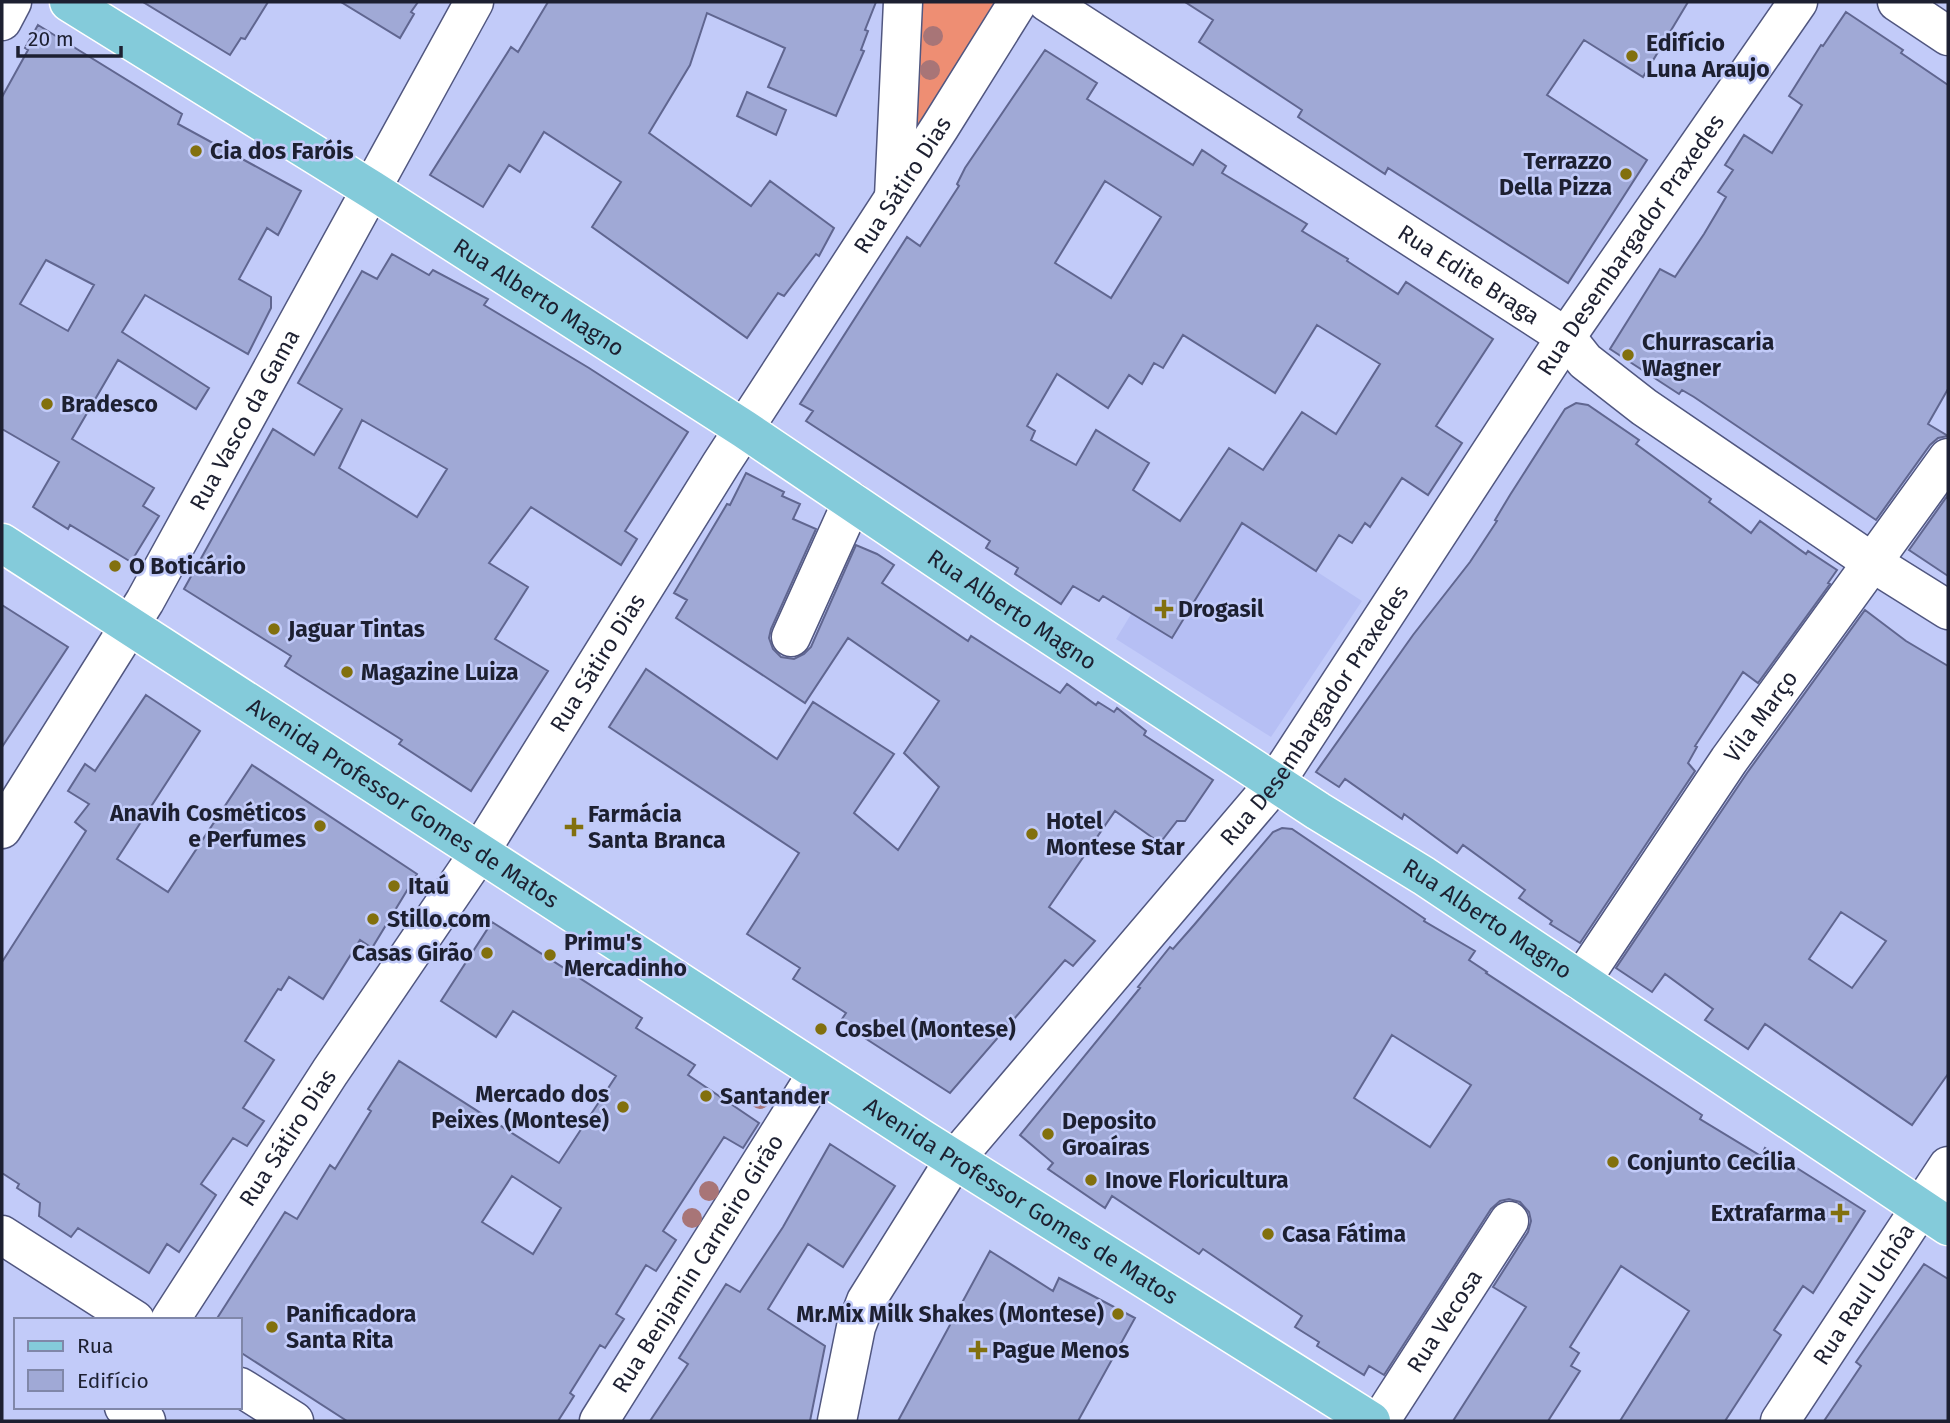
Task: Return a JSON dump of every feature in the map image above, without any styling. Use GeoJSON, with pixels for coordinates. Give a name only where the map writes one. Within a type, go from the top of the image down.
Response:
{"type":"FeatureCollection","features":[{"type":"Feature","properties":{"kind":"main road","name":"Rua Alberto Magno"},"geometry":{"type":"LineString","coordinates":[[69,2],[372,190],[744,429],[1275,783],[1424,876],[1934,1217]]}},
{"type":"Feature","properties":{"kind":"main road","name":"Avenida Professor Gomes de Matos"},"geometry":{"type":"LineString","coordinates":[[2,543],[818,1072],[1371,1421]]}},
{"type":"Feature","properties":{"kind":"street"},"geometry":{"type":"LineString","coordinates":[[2,21],[12,2]]}},
{"type":"Feature","properties":{"kind":"street","name":"Rua Vasco da Gama"},"geometry":{"type":"LineString","coordinates":[[2,829],[145,601],[474,2]]}},
{"type":"Feature","properties":{"kind":"street"},"geometry":{"type":"LineString","coordinates":[[894,199],[903,2]]}},
{"type":"Feature","properties":{"kind":"street","name":"Rua Sátiro Dias"},"geometry":{"type":"LineString","coordinates":[[171,1318],[330,1072],[479,853],[744,429],[1018,2]]}},
{"type":"Feature","properties":{"kind":"street","name":"Rua Edite Braga"},"geometry":{"type":"LineString","coordinates":[[1047,2],[1566,337],[1585,362],[1604,378],[1873,563],[1948,610]]}},
{"type":"Feature","properties":{"kind":"street","name":"Rua Desembargador Praxedes"},"geometry":{"type":"LineString","coordinates":[[837,1421],[847,1365],[863,1308],[955,1159],[1275,783],[1566,337],[1798,2]]}},
{"type":"Feature","properties":{"kind":"street"},"geometry":{"type":"LineString","coordinates":[[1897,2],[1948,36]]}},
{"type":"Feature","properties":{"kind":"street","name":"Vila Março"},"geometry":{"type":"LineString","coordinates":[[1581,981],[1729,760],[1948,458]]}},
{"type":"Feature","properties":{"kind":"street"},"geometry":{"type":"LineString","coordinates":[[791,637],[852,502]]}},
{"type":"Feature","properties":{"kind":"street","name":"Rua Benjamin Carneiro Girão"},"geometry":{"type":"LineString","coordinates":[[598,1421],[818,1072]]}},
{"type":"Feature","properties":{"kind":"street","name":"Rua Raul Uchôa"},"geometry":{"type":"LineString","coordinates":[[1780,1421],[1934,1217],[1948,1166]]}},
{"type":"Feature","properties":{"kind":"street","name":"Rua Vecosa"},"geometry":{"type":"LineString","coordinates":[[1380,1421],[1509,1221]]}},
{"type":"Feature","properties":{"kind":"street"},"geometry":{"type":"LineString","coordinates":[[2,1235],[132,1318]]}},
{"type":"Feature","properties":{"kind":"street"},"geometry":{"type":"LineString","coordinates":[[242,1388],[294,1421]]}},
{"type":"Feature","properties":{"kind":"street"},"geometry":{"type":"LineString","coordinates":[[127,1409],[146,1421]]}},
{"type":"Feature","properties":{"kind":"shaded area"},"geometry":{"type":"Polygon","coordinates":[[[917,2],[999,2],[907,143],[917,2]]]}},
{"type":"Feature","properties":{"kind":"shaded area"},"geometry":{"type":"Polygon","coordinates":[[[1202,497],[1362,601],[1271,737],[1116,639],[1202,497]]]}},
{"type":"Feature","properties":{"kind":"building"},"geometry":{"type":"Polygon","coordinates":[[[143,2],[268,2],[245,39],[241,38],[230,55],[143,2]]]}},
{"type":"Feature","properties":{"kind":"building"},"geometry":{"type":"Polygon","coordinates":[[[341,2],[418,2],[400,38],[341,2]]]}},
{"type":"Feature","properties":{"kind":"building"},"geometry":{"type":"Polygon","coordinates":[[[548,2],[876,2],[865,30],[868,31],[861,50],[864,51],[836,116],[768,87],[785,48],[707,13],[690,65],[649,133],[751,206],[770,181],[834,228],[819,256],[816,254],[784,296],[778,293],[747,338],[592,227],[621,182],[544,132],[520,172],[509,165],[483,207],[430,175],[511,47],[518,52],[548,2]]]}},
{"type":"Feature","properties":{"kind":"building"},"geometry":{"type":"Polygon","coordinates":[[[1185,2],[1688,2],[1643,77],[1584,40],[1547,95],[1647,160],[1568,283],[1388,168],[1385,174],[1298,117],[1302,110],[1199,42],[1213,20],[1185,2]]]}},
{"type":"Feature","properties":{"kind":"building"},"geometry":{"type":"Polygon","coordinates":[[[1846,12],[1903,50],[1901,53],[1948,85],[1948,389],[1928,424],[1948,436],[1938,438],[1930,445],[1876,520],[1694,397],[1682,390],[1679,394],[1610,349],[1660,269],[1675,277],[1704,234],[1726,197],[1718,192],[1733,170],[1725,165],[1744,135],[1772,153],[1802,105],[1789,96],[1821,45],[1823,46],[1846,12]]]}},
{"type":"Feature","properties":{"kind":"building"},"geometry":{"type":"Polygon","coordinates":[[[38,25],[182,114],[178,124],[301,191],[278,235],[267,228],[239,279],[271,297],[271,308],[248,354],[145,295],[122,332],[209,388],[196,409],[118,360],[72,439],[154,488],[143,506],[159,516],[131,562],[70,525],[68,529],[33,507],[59,462],[2,429],[2,97],[28,50],[25,48],[38,25]],[[46,260],[20,304],[68,331],[94,285],[46,260]]]}},
{"type":"Feature","properties":{"kind":"building"},"geometry":{"type":"Polygon","coordinates":[[[1045,50],[1097,83],[1087,99],[1193,165],[1202,150],[1226,166],[1222,173],[1307,224],[1302,231],[1348,259],[1347,261],[1398,294],[1406,282],[1493,339],[1436,426],[1462,443],[1428,495],[1402,478],[1370,527],[1365,523],[1352,543],[1339,535],[1316,571],[1242,523],[1172,638],[1103,596],[1099,601],[1073,586],[1061,604],[1015,574],[1018,568],[986,548],[990,541],[806,421],[813,411],[800,404],[907,237],[920,246],[959,186],[957,184],[1045,50]],[[1105,181],[1055,263],[1111,298],[1161,217],[1105,181]],[[1317,325],[1275,393],[1183,335],[1163,368],[1154,363],[1142,384],[1129,375],[1108,408],[1057,374],[1027,426],[1035,431],[1031,440],[1076,465],[1096,430],[1149,463],[1133,490],[1180,521],[1229,448],[1263,470],[1302,412],[1336,434],[1380,364],[1317,325]]]}},
{"type":"Feature","properties":{"kind":"building"},"geometry":{"type":"Polygon","coordinates":[[[747,92],[786,110],[776,135],[737,116],[747,92]]]}},
{"type":"Feature","properties":{"kind":"building"},"geometry":{"type":"Polygon","coordinates":[[[392,254],[429,275],[433,270],[488,299],[484,305],[688,432],[625,531],[637,539],[621,565],[531,507],[489,563],[528,587],[495,639],[548,671],[471,791],[399,744],[402,740],[285,666],[291,656],[184,589],[273,429],[314,455],[342,409],[298,383],[362,271],[377,279],[392,254]],[[362,420],[339,468],[417,517],[447,469],[362,420]]]}},
{"type":"Feature","properties":{"kind":"building"},"geometry":{"type":"Polygon","coordinates":[[[1576,403],[1588,405],[1639,440],[1636,444],[1711,499],[1709,502],[1751,533],[1760,521],[1806,554],[1808,551],[1837,570],[1828,583],[1830,584],[1758,683],[1743,672],[1695,746],[1697,747],[1688,763],[1695,771],[1580,943],[1550,924],[1552,921],[1519,898],[1525,890],[1463,845],[1457,853],[1404,814],[1402,819],[1345,779],[1339,787],[1316,772],[1413,635],[1470,562],[1565,409],[1576,403]]]}},
{"type":"Feature","properties":{"kind":"building"},"geometry":{"type":"Polygon","coordinates":[[[746,473],[784,492],[782,496],[800,504],[793,519],[816,529],[771,629],[769,638],[773,649],[781,657],[794,659],[811,647],[856,545],[894,565],[882,583],[968,641],[971,636],[1060,693],[1067,684],[1096,705],[1098,702],[1114,712],[1117,708],[1146,731],[1144,735],[1213,780],[1185,821],[1177,821],[1160,843],[1115,811],[1049,907],[1095,941],[1073,966],[1065,960],[950,1093],[840,1022],[846,1013],[793,979],[800,968],[747,934],[799,853],[609,727],[646,669],[777,759],[813,702],[894,754],[854,813],[898,850],[939,787],[904,753],[939,701],[848,638],[805,703],[676,618],[687,600],[674,593],[727,504],[730,505],[746,473]]]}},
{"type":"Feature","properties":{"kind":"building"},"geometry":{"type":"Polygon","coordinates":[[[1948,495],[1948,576],[1909,550],[1948,495]]]}},
{"type":"Feature","properties":{"kind":"building"},"geometry":{"type":"Polygon","coordinates":[[[2,605],[68,647],[2,747],[2,605]]]}},
{"type":"Feature","properties":{"kind":"building"},"geometry":{"type":"Polygon","coordinates":[[[1865,610],[1906,641],[1948,666],[1948,1074],[1912,1125],[1765,1024],[1748,1049],[1705,1020],[1713,1009],[1665,974],[1652,992],[1616,968],[1747,773],[1865,610]],[[1841,912],[1809,959],[1852,988],[1886,941],[1841,912]]]}},
{"type":"Feature","properties":{"kind":"building"},"geometry":{"type":"Polygon","coordinates":[[[146,695],[200,731],[117,859],[168,892],[252,765],[417,874],[372,948],[360,940],[323,999],[289,977],[281,990],[278,989],[245,1041],[274,1060],[243,1108],[264,1121],[247,1146],[233,1138],[201,1184],[216,1195],[179,1252],[167,1244],[149,1273],[78,1228],[71,1237],[39,1216],[40,1203],[17,1188],[19,1184],[2,1173],[2,962],[86,831],[75,822],[89,804],[68,791],[85,764],[95,771],[146,695]]]}},
{"type":"Feature","properties":{"kind":"building"},"geometry":{"type":"Polygon","coordinates":[[[1282,828],[1292,829],[1425,919],[1424,921],[1475,951],[1469,960],[1486,973],[1702,1115],[1700,1119],[1761,1156],[1765,1148],[1865,1211],[1813,1293],[1803,1286],[1774,1330],[1781,1335],[1725,1421],[1620,1421],[1689,1311],[1621,1266],[1570,1347],[1579,1353],[1571,1366],[1580,1371],[1548,1421],[1453,1421],[1526,1307],[1493,1287],[1528,1232],[1531,1221],[1529,1212],[1520,1202],[1509,1199],[1500,1201],[1491,1209],[1384,1375],[1369,1366],[1364,1375],[1317,1346],[1319,1342],[1295,1327],[1302,1316],[1203,1249],[1199,1254],[1112,1196],[1105,1208],[1048,1169],[1053,1163],[1020,1135],[1140,988],[1138,987],[1170,947],[1173,949],[1273,832],[1282,828]],[[1392,1035],[1354,1098],[1430,1147],[1471,1085],[1392,1035]]]}},
{"type":"Feature","properties":{"kind":"building"},"geometry":{"type":"Polygon","coordinates":[[[492,922],[642,1018],[636,1028],[695,1065],[688,1075],[759,1123],[743,1148],[724,1137],[663,1231],[676,1240],[656,1271],[646,1265],[616,1314],[624,1319],[605,1348],[600,1345],[570,1393],[574,1396],[558,1421],[347,1421],[242,1353],[242,1318],[217,1318],[285,1212],[297,1219],[330,1165],[335,1169],[371,1111],[368,1109],[399,1061],[559,1163],[616,1076],[513,1011],[496,1037],[441,1001],[492,922]],[[512,1176],[482,1222],[533,1254],[561,1208],[512,1176]]]}},
{"type":"Feature","properties":{"kind":"building"},"geometry":{"type":"Polygon","coordinates":[[[830,1144],[895,1186],[843,1267],[808,1244],[768,1309],[825,1346],[810,1421],[650,1421],[688,1364],[679,1358],[726,1284],[740,1292],[783,1227],[830,1144]]]}},
{"type":"Feature","properties":{"kind":"building"},"geometry":{"type":"Polygon","coordinates":[[[990,1251],[1053,1291],[1059,1278],[1135,1318],[1078,1421],[898,1421],[990,1251]]]}},
{"type":"Feature","properties":{"kind":"building"},"geometry":{"type":"Polygon","coordinates":[[[1924,1264],[1948,1279],[1948,1421],[1824,1421],[1861,1366],[1856,1362],[1924,1264]]]}},
{"type":"Feature","properties":{"kind":"place","name":"Edifício Luna Araujo"},"geometry":{"type":"Point","coordinates":[1632,56]}},
{"type":"Feature","properties":{"kind":"place","name":"Cia dos Faróis"},"geometry":{"type":"Point","coordinates":[196,151]}},
{"type":"Feature","properties":{"kind":"place","name":"Terrazzo Della Pizza"},"geometry":{"type":"Point","coordinates":[1626,174]}},
{"type":"Feature","properties":{"kind":"place","name":"Churrascaria Wagner"},"geometry":{"type":"Point","coordinates":[1628,355]}},
{"type":"Feature","properties":{"kind":"place","name":"Bradesco"},"geometry":{"type":"Point","coordinates":[47,404]}},
{"type":"Feature","properties":{"kind":"place","name":"O Boticário"},"geometry":{"type":"Point","coordinates":[115,566]}},
{"type":"Feature","properties":{"kind":"place","name":"Drogasil"},"geometry":{"type":"Point","coordinates":[1164,609]}},
{"type":"Feature","properties":{"kind":"place","name":"Jaguar Tintas"},"geometry":{"type":"Point","coordinates":[274,629]}},
{"type":"Feature","properties":{"kind":"place","name":"Magazine Luiza"},"geometry":{"type":"Point","coordinates":[347,672]}},
{"type":"Feature","properties":{"kind":"place","name":"Anavih Cosméticos e Perfumes"},"geometry":{"type":"Point","coordinates":[320,826]}},
{"type":"Feature","properties":{"kind":"place","name":"Farmácia Santa Branca"},"geometry":{"type":"Point","coordinates":[574,827]}},
{"type":"Feature","properties":{"kind":"place","name":"Hotel Montese Star"},"geometry":{"type":"Point","coordinates":[1032,834]}},
{"type":"Feature","properties":{"kind":"place","name":"Itaú"},"geometry":{"type":"Point","coordinates":[394,886]}},
{"type":"Feature","properties":{"kind":"place","name":"Stillo.com"},"geometry":{"type":"Point","coordinates":[373,919]}},
{"type":"Feature","properties":{"kind":"place","name":"Casas Girão"},"geometry":{"type":"Point","coordinates":[487,953]}},
{"type":"Feature","properties":{"kind":"place","name":"Primu's Mercadinho"},"geometry":{"type":"Point","coordinates":[550,955]}},
{"type":"Feature","properties":{"kind":"place","name":"Cosbel (Montese)"},"geometry":{"type":"Point","coordinates":[821,1029]}},
{"type":"Feature","properties":{"kind":"place","name":"Santander"},"geometry":{"type":"Point","coordinates":[706,1096]}},
{"type":"Feature","properties":{"kind":"place","name":"Mercado dos Peixes (Montese)"},"geometry":{"type":"Point","coordinates":[623,1107]}},
{"type":"Feature","properties":{"kind":"place","name":"Deposito Groaíras"},"geometry":{"type":"Point","coordinates":[1048,1134]}},
{"type":"Feature","properties":{"kind":"place","name":"Conjunto Cecília"},"geometry":{"type":"Point","coordinates":[1613,1162]}},
{"type":"Feature","properties":{"kind":"place","name":"Inove Floricultura"},"geometry":{"type":"Point","coordinates":[1091,1180]}},
{"type":"Feature","properties":{"kind":"place","name":"Extrafarma"},"geometry":{"type":"Point","coordinates":[1840,1213]}},
{"type":"Feature","properties":{"kind":"place","name":"Casa Fátima"},"geometry":{"type":"Point","coordinates":[1268,1234]}},
{"type":"Feature","properties":{"kind":"place","name":"Mr.Mix Milk Shakes (Montese)"},"geometry":{"type":"Point","coordinates":[1118,1314]}},
{"type":"Feature","properties":{"kind":"place","name":"Panificadora Santa Rita"},"geometry":{"type":"Point","coordinates":[272,1327]}},
{"type":"Feature","properties":{"kind":"place","name":"Pague Menos"},"geometry":{"type":"Point","coordinates":[978,1350]}}]}
